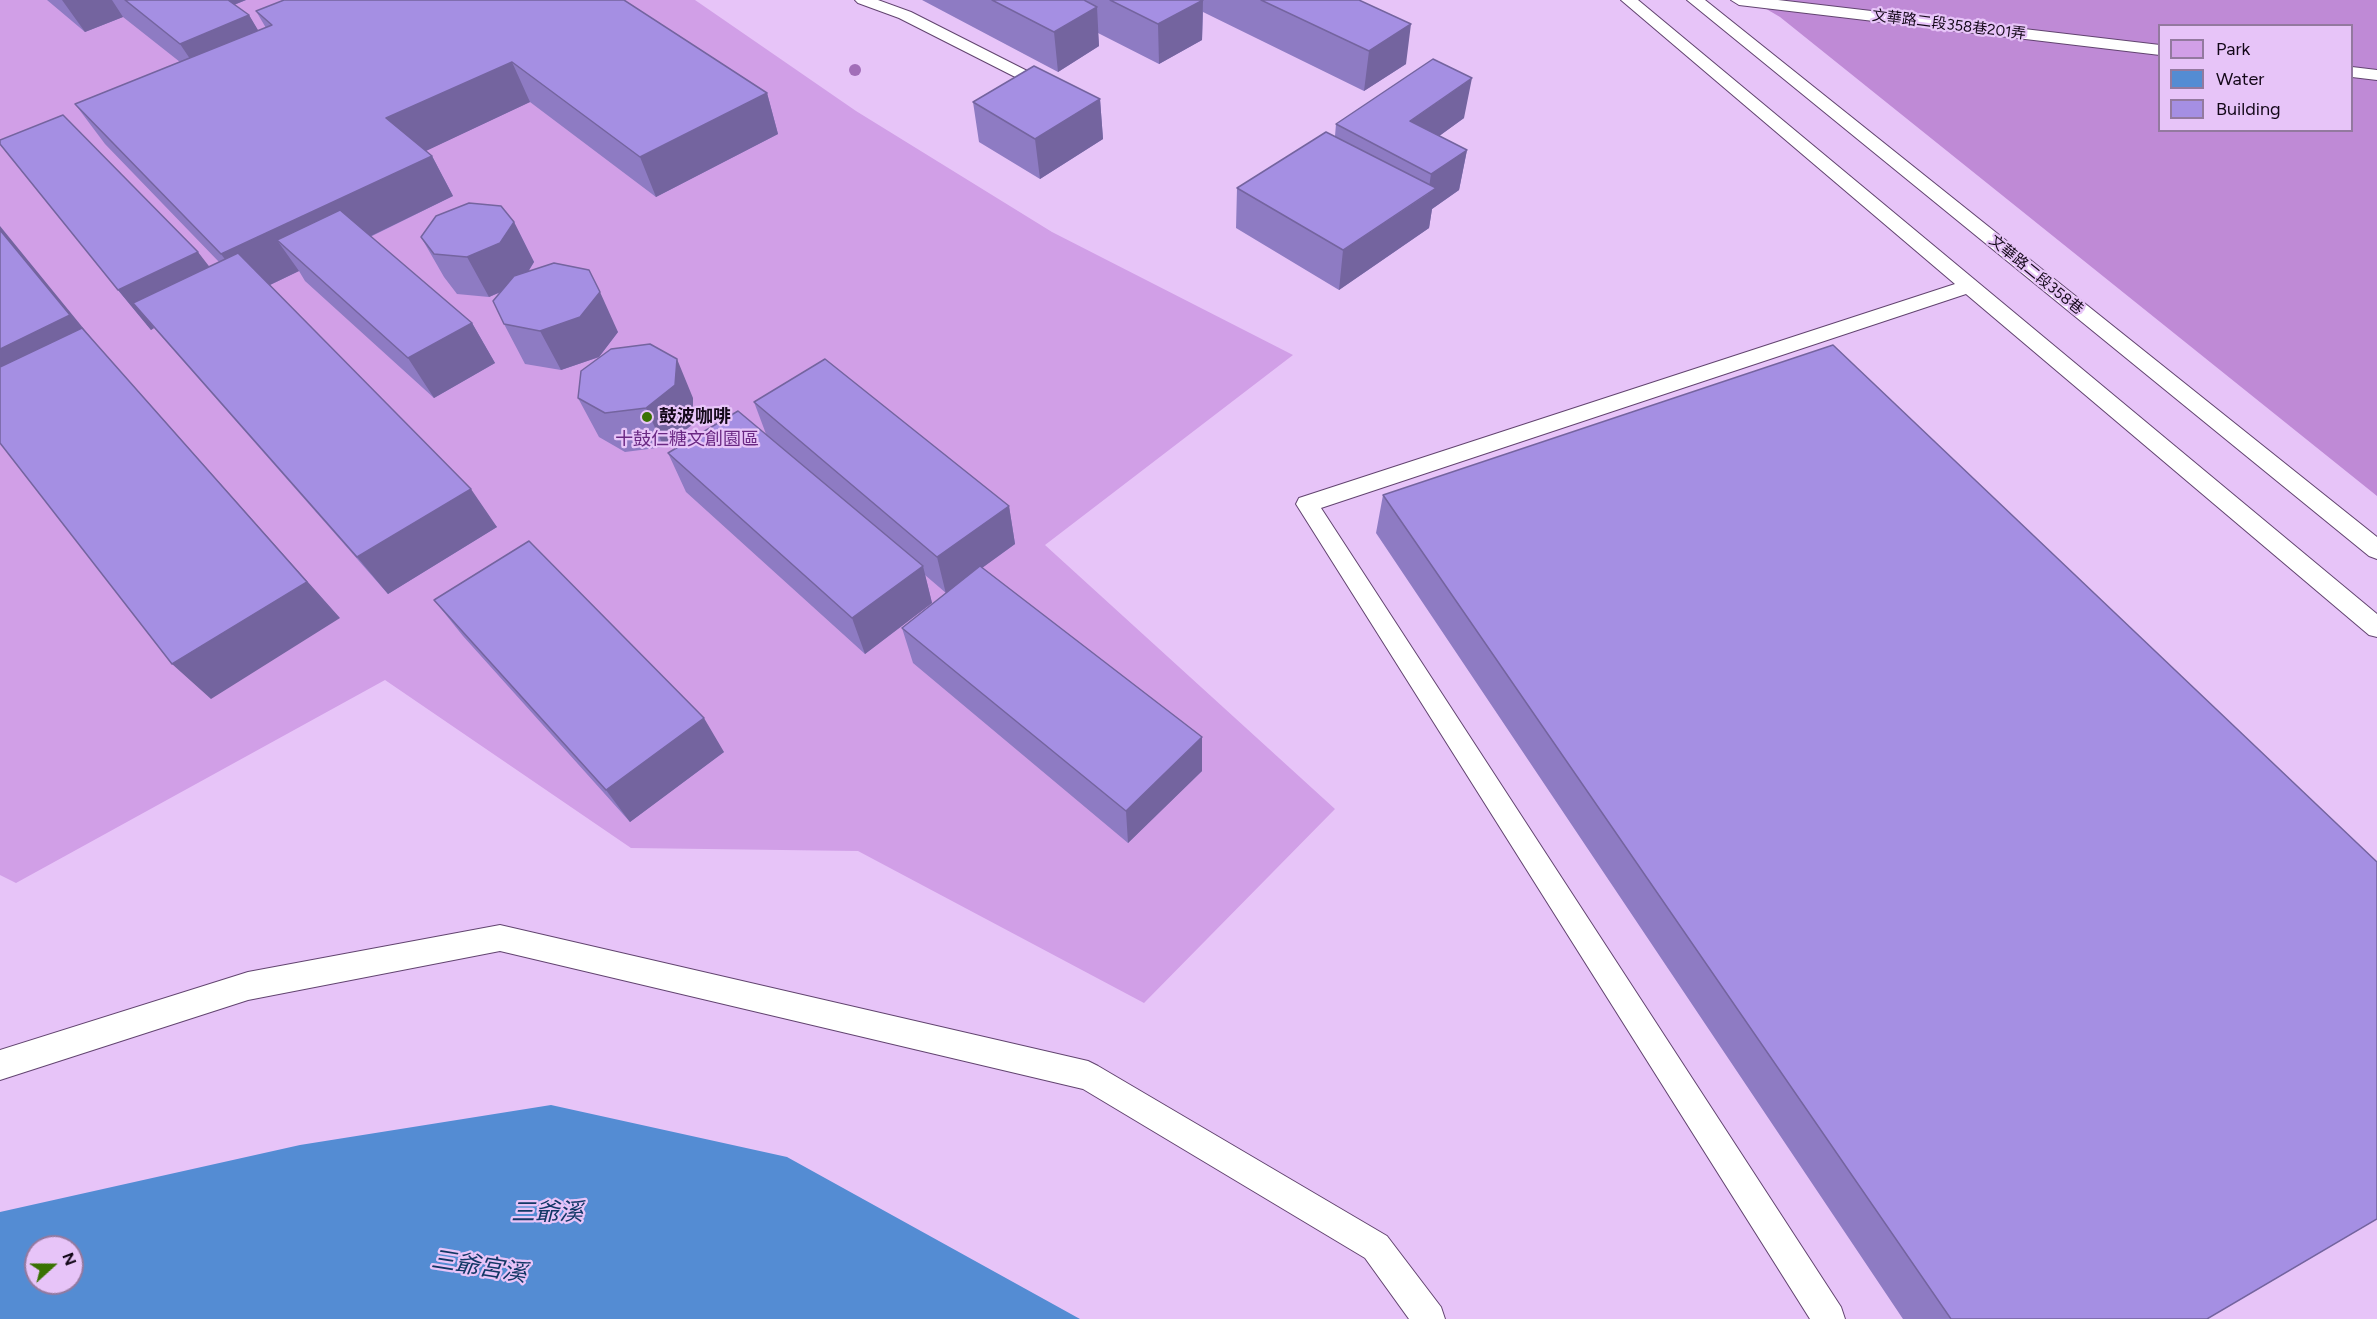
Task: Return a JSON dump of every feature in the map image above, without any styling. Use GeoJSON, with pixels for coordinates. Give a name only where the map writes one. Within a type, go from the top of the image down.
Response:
{"type":"FeatureCollection","features":[{"type":"Feature","properties":{"kind":"lane"},"geometry":{"type":"LineString","coordinates":[[863,0],[905,15],[1039,83]]}},
{"type":"Feature","properties":{"kind":"lane"},"geometry":{"type":"LineString","coordinates":[[1629,0],[2377,628]]}},
{"type":"Feature","properties":{"kind":"lane","name":"文華路二段358巷"},"geometry":{"type":"LineString","coordinates":[[1695,0],[2377,550]]}},
{"type":"Feature","properties":{"kind":"lane","name":"文華路二段358巷201弄"},"geometry":{"type":"LineString","coordinates":[[1739,0],[2158,50]]}},
{"type":"Feature","properties":{"kind":"lane"},"geometry":{"type":"LineString","coordinates":[[2353,72],[2377,75]]}},
{"type":"Feature","properties":{"kind":"lane"},"geometry":{"type":"LineString","coordinates":[[1829,1319],[1307,504],[1970,286]]}},
{"type":"Feature","properties":{"kind":"lane"},"geometry":{"type":"LineString","coordinates":[[0,1065],[248,986],[500,938],[1088,1076],[1376,1247],[1428,1319]]}},
{"type":"Feature","properties":{"kind":"green space","name":"十鼓仁糖文創園區"},"geometry":{"type":"Polygon","coordinates":[[[0,0],[695,0],[856,111],[1052,232],[1293,355],[1045,545],[1335,809],[1144,1003],[858,851],[631,848],[385,680],[16,883],[0,875],[0,0]]]}},
{"type":"Feature","properties":{"kind":"shaded area"},"geometry":{"type":"Polygon","coordinates":[[[1751,0],[2377,0],[2377,496],[1780,17],[1751,0]]]}},
{"type":"Feature","properties":{"kind":"water","name":"三爺溪"},"geometry":{"type":"Polygon","coordinates":[[[551,1105],[787,1157],[1080,1319],[0,1319],[0,1212],[300,1145],[551,1105]]]}},
{"type":"Feature","properties":{"kind":"building"},"geometry":{"type":"Polygon","coordinates":[[[125,0],[228,0],[249,15],[180,44],[125,0]]]}},
{"type":"Feature","properties":{"kind":"building"},"geometry":{"type":"Polygon","coordinates":[[[284,0],[624,0],[767,93],[640,157],[512,62],[386,118],[432,156],[221,254],[75,104],[272,25],[256,11],[284,0]]]}},
{"type":"Feature","properties":{"kind":"building"},"geometry":{"type":"Polygon","coordinates":[[[992,0],[1084,0],[1097,7],[1054,32],[992,0]]]}},
{"type":"Feature","properties":{"kind":"building"},"geometry":{"type":"Polygon","coordinates":[[[1110,0],[1203,0],[1158,24],[1110,0]]]}},
{"type":"Feature","properties":{"kind":"building"},"geometry":{"type":"Polygon","coordinates":[[[1261,0],[1359,0],[1411,24],[1369,51],[1261,0]]]}},
{"type":"Feature","properties":{"kind":"building"},"geometry":{"type":"Polygon","coordinates":[[[1433,59],[1472,78],[1410,121],[1467,150],[1431,174],[1336,124],[1433,59]]]}},
{"type":"Feature","properties":{"kind":"building"},"geometry":{"type":"Polygon","coordinates":[[[1034,66],[1100,99],[1035,139],[973,102],[1034,66]]]}},
{"type":"Feature","properties":{"kind":"building"},"geometry":{"type":"Polygon","coordinates":[[[63,115],[198,252],[118,290],[0,144],[0,140],[63,115]]]}},
{"type":"Feature","properties":{"kind":"building"},"geometry":{"type":"Polygon","coordinates":[[[1326,132],[1436,188],[1343,250],[1237,188],[1326,132]]]}},
{"type":"Feature","properties":{"kind":"building"},"geometry":{"type":"Polygon","coordinates":[[[469,203],[501,206],[514,222],[500,243],[467,257],[434,254],[421,237],[436,216],[469,203]]]}},
{"type":"Feature","properties":{"kind":"building"},"geometry":{"type":"Polygon","coordinates":[[[340,210],[472,323],[408,358],[277,240],[340,210]]]}},
{"type":"Feature","properties":{"kind":"building"},"geometry":{"type":"Polygon","coordinates":[[[0,230],[70,315],[0,349],[0,230]]]}},
{"type":"Feature","properties":{"kind":"building"},"geometry":{"type":"Polygon","coordinates":[[[238,253],[471,489],[357,557],[133,303],[238,253]]]}},
{"type":"Feature","properties":{"kind":"building"},"geometry":{"type":"Polygon","coordinates":[[[554,263],[589,270],[600,292],[580,317],[540,331],[504,324],[493,301],[514,276],[554,263]]]}},
{"type":"Feature","properties":{"kind":"building"},"geometry":{"type":"Polygon","coordinates":[[[82,328],[307,582],[172,664],[0,443],[0,367],[82,328]]]}},
{"type":"Feature","properties":{"kind":"building"},"geometry":{"type":"Polygon","coordinates":[[[650,344],[677,359],[675,385],[646,408],[605,413],[578,398],[581,371],[611,349],[650,344]]]}},
{"type":"Feature","properties":{"kind":"building"},"geometry":{"type":"Polygon","coordinates":[[[1833,345],[2377,862],[2377,1219],[2207,1319],[1951,1319],[1383,495],[1833,345]]]}},
{"type":"Feature","properties":{"kind":"building"},"geometry":{"type":"Polygon","coordinates":[[[825,359],[1009,506],[937,557],[754,402],[825,359]]]}},
{"type":"Feature","properties":{"kind":"building"},"geometry":{"type":"Polygon","coordinates":[[[738,411],[923,566],[852,618],[668,453],[738,411]]]}},
{"type":"Feature","properties":{"kind":"building"},"geometry":{"type":"Polygon","coordinates":[[[529,541],[704,718],[606,790],[434,600],[529,541]]]}},
{"type":"Feature","properties":{"kind":"building"},"geometry":{"type":"Polygon","coordinates":[[[980,566],[1202,737],[1126,811],[902,628],[980,566]]]}},
{"type":"Feature","properties":{"kind":"place","name":"鼓波咖啡"},"geometry":{"type":"Point","coordinates":[647,417]}},
{"type":"Feature","properties":{"kind":"water label","name":"三爺宮溪"},"geometry":{"type":"Point","coordinates":[479,1267]}}]}
